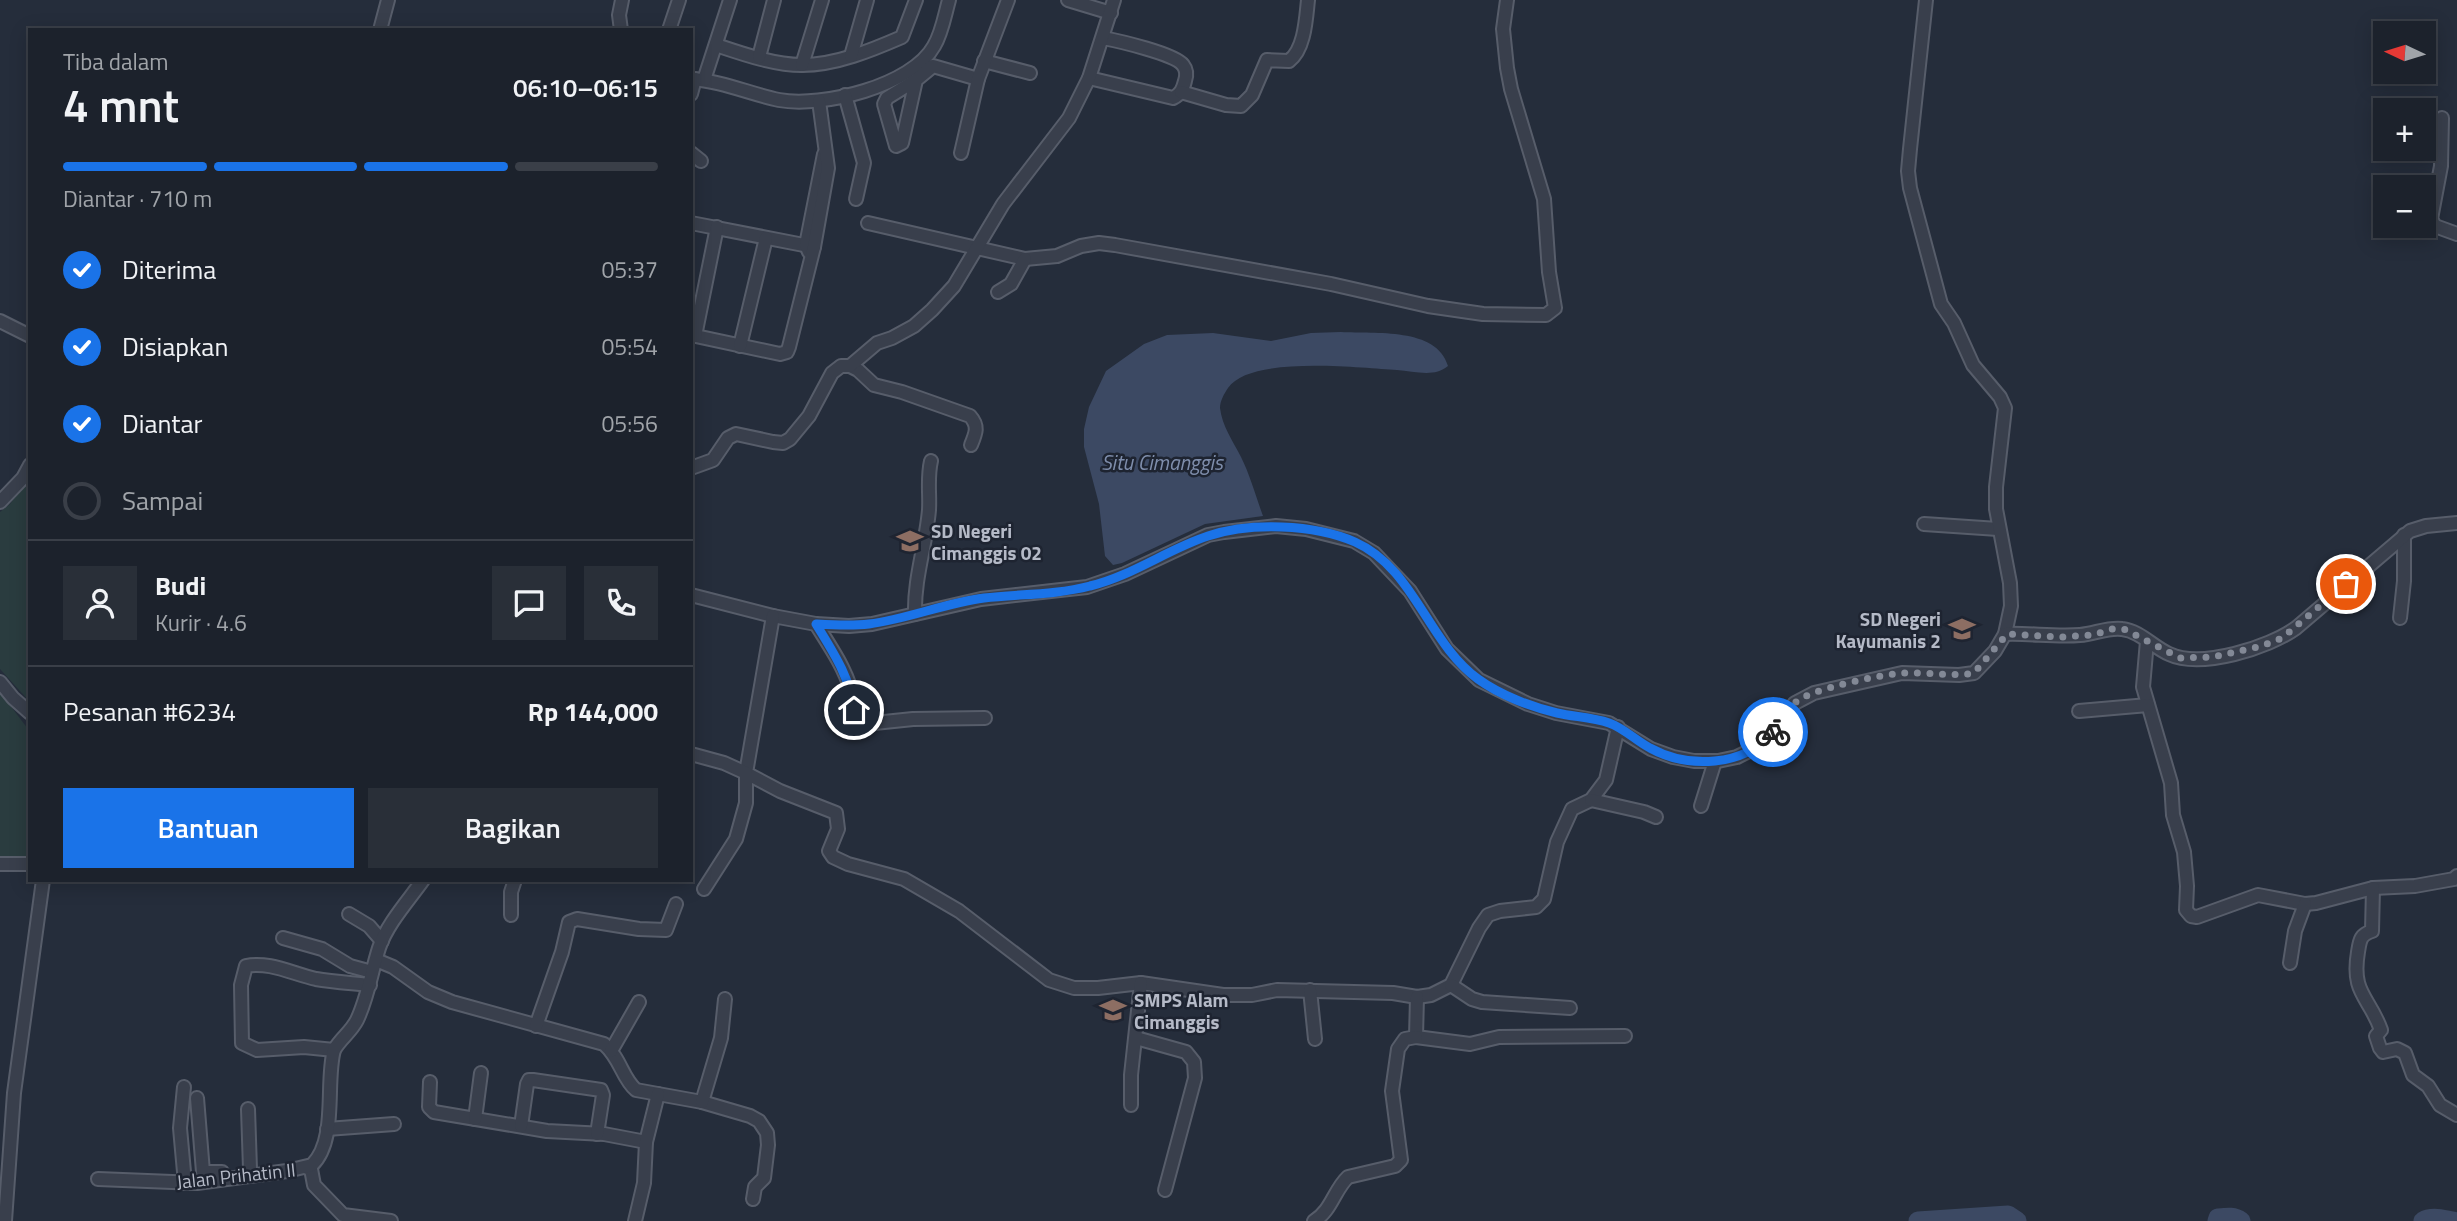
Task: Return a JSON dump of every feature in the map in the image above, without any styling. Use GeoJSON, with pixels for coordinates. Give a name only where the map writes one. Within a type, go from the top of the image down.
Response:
{"type":"FeatureCollection","features":[{"type":"Feature","properties":{"kind":"street"},"geometry":{"type":"LineString","coordinates":[[381,28],[388,0]]}},
{"type":"Feature","properties":{"kind":"street"},"geometry":{"type":"LineString","coordinates":[[621,28],[619,15],[622,0]]}},
{"type":"Feature","properties":{"kind":"street"},"geometry":{"type":"LineString","coordinates":[[670,28],[678,0]]}},
{"type":"Feature","properties":{"kind":"street"},"geometry":{"type":"LineString","coordinates":[[730,0],[716,45],[697,79],[778,100],[798,102],[819,101],[916,80],[933,66],[978,79]]}},
{"type":"Feature","properties":{"kind":"street"},"geometry":{"type":"LineString","coordinates":[[759,57],[774,0]]}},
{"type":"Feature","properties":{"kind":"street"},"geometry":{"type":"LineString","coordinates":[[802,65],[822,0]]}},
{"type":"Feature","properties":{"kind":"street"},"geometry":{"type":"LineString","coordinates":[[851,56],[867,0]]}},
{"type":"Feature","properties":{"kind":"street"},"geometry":{"type":"LineString","coordinates":[[716,45],[802,65],[831,62],[902,37],[916,0]]}},
{"type":"Feature","properties":{"kind":"street"},"geometry":{"type":"LineString","coordinates":[[916,80],[902,143],[896,146],[884,104],[935,45],[949,0]]}},
{"type":"Feature","properties":{"kind":"street"},"geometry":{"type":"LineString","coordinates":[[961,153],[978,79],[1008,0]]}},
{"type":"Feature","properties":{"kind":"street"},"geometry":{"type":"LineString","coordinates":[[850,366],[867,350],[914,326],[954,286],[1003,204],[1069,118],[1089,78],[1112,6],[1068,0]]}},
{"type":"Feature","properties":{"kind":"street"},"geometry":{"type":"LineString","coordinates":[[1089,78],[1169,97],[1179,94],[1231,106],[1245,103],[1253,93],[1267,60],[1289,61],[1294,58],[1305,27],[1308,0]]}},
{"type":"Feature","properties":{"kind":"street"},"geometry":{"type":"LineString","coordinates":[[868,223],[1025,258],[1057,256],[1081,246],[1107,244],[1331,284],[1428,306],[1504,315],[1546,315],[1555,308],[1549,272],[1544,199],[1507,68],[1503,29],[1507,0]]}},
{"type":"Feature","properties":{"kind":"street"},"geometry":{"type":"LineString","coordinates":[[693,596],[816,624],[872,624],[981,598],[1078,589],[1101,583],[1193,542],[1224,532],[1276,526],[1306,529],[1354,541],[1374,553],[1410,591],[1447,649],[1479,680],[1528,704],[1556,713],[1598,720],[1618,727],[1651,749],[1694,761],[1737,757],[1760,744],[1774,731],[1795,703],[1804,697],[1837,686],[1902,673],[1959,676],[1974,673],[1995,651],[2005,634],[2011,606],[2010,583],[1998,529],[1996,487],[2005,408],[2000,397],[1973,365],[1954,323],[1941,304],[1910,188],[1908,171],[1926,0]]}},
{"type":"Feature","properties":{"kind":"street"},"geometry":{"type":"LineString","coordinates":[[1103,38],[1181,62],[1187,76],[1179,94]]}},
{"type":"Feature","properties":{"kind":"street"},"geometry":{"type":"LineString","coordinates":[[984,61],[1030,73]]}},
{"type":"Feature","properties":{"kind":"street"},"geometry":{"type":"LineString","coordinates":[[845,95],[864,163],[856,199]]}},
{"type":"Feature","properties":{"kind":"street"},"geometry":{"type":"LineString","coordinates":[[716,227],[693,336],[780,354],[787,352],[810,249],[819,169],[826,147],[819,101]]}},
{"type":"Feature","properties":{"kind":"street"},"geometry":{"type":"LineString","coordinates":[[2442,118],[2441,166],[2431,219],[2435,226],[2457,234]]}},
{"type":"Feature","properties":{"kind":"street"},"geometry":{"type":"LineString","coordinates":[[693,223],[810,249]]}},
{"type":"Feature","properties":{"kind":"street"},"geometry":{"type":"LineString","coordinates":[[740,346],[766,238]]}},
{"type":"Feature","properties":{"kind":"street"},"geometry":{"type":"LineString","coordinates":[[998,292],[1011,284],[1025,258]]}},
{"type":"Feature","properties":{"kind":"street"},"geometry":{"type":"LineString","coordinates":[[0,321],[28,335]]}},
{"type":"Feature","properties":{"kind":"street"},"geometry":{"type":"LineString","coordinates":[[693,467],[713,460],[728,438],[736,434],[783,443],[790,439],[809,416],[832,373],[841,366],[859,370],[874,385],[970,416],[976,422],[977,429],[971,445]]}},
{"type":"Feature","properties":{"kind":"street"},"geometry":{"type":"LineString","coordinates":[[915,614],[916,578],[929,508],[931,461]]}},
{"type":"Feature","properties":{"kind":"street"},"geometry":{"type":"LineString","coordinates":[[0,502],[23,478],[28,468]]}},
{"type":"Feature","properties":{"kind":"street"},"geometry":{"type":"LineString","coordinates":[[2005,634],[2061,637],[2124,629],[2166,653],[2193,660],[2262,646],[2282,638],[2404,535],[2416,528],[2457,523]]}},
{"type":"Feature","properties":{"kind":"street"},"geometry":{"type":"LineString","coordinates":[[1924,524],[1998,529]]}},
{"type":"Feature","properties":{"kind":"street"},"geometry":{"type":"LineString","coordinates":[[2400,618],[2404,581],[2404,535]]}},
{"type":"Feature","properties":{"kind":"street"},"geometry":{"type":"LineString","coordinates":[[704,889],[736,839],[746,803],[746,773],[773,616]]}},
{"type":"Feature","properties":{"kind":"street"},"geometry":{"type":"LineString","coordinates":[[816,624],[846,677],[852,693],[855,718],[859,722],[865,724],[890,720],[985,718]]}},
{"type":"Feature","properties":{"kind":"street"},"geometry":{"type":"LineString","coordinates":[[2147,641],[2143,687],[2171,783],[2173,815],[2184,852],[2186,910],[2191,916],[2197,917],[2258,895],[2316,904],[2373,888],[2415,886],[2454,879],[2457,876]]}},
{"type":"Feature","properties":{"kind":"street"},"geometry":{"type":"LineString","coordinates":[[0,682],[28,711]]}},
{"type":"Feature","properties":{"kind":"street"},"geometry":{"type":"LineString","coordinates":[[2079,711],[2148,705]]}},
{"type":"Feature","properties":{"kind":"street"},"geometry":{"type":"LineString","coordinates":[[693,755],[724,763],[836,813],[838,829],[829,851],[833,857],[848,864],[904,879],[959,911],[1049,980],[1060,985],[1086,988],[1141,983],[1223,995],[1310,990],[1393,993],[1418,997],[1431,995],[1451,985],[1488,915],[1535,907],[1544,899],[1557,842],[1566,821],[1572,809],[1591,800],[1606,780],[1618,727]]}},
{"type":"Feature","properties":{"kind":"street"},"geometry":{"type":"LineString","coordinates":[[1701,806],[1715,761]]}},
{"type":"Feature","properties":{"kind":"street"},"geometry":{"type":"LineString","coordinates":[[1591,800],[1657,817]]}},
{"type":"Feature","properties":{"kind":"street"},"geometry":{"type":"LineString","coordinates":[[0,864],[28,864]]}},
{"type":"Feature","properties":{"kind":"street"},"geometry":{"type":"LineString","coordinates":[[5,1217],[14,1093],[43,882]]}},
{"type":"Feature","properties":{"kind":"street"},"geometry":{"type":"LineString","coordinates":[[422,882],[382,942],[373,972],[355,1024],[334,1050],[304,1047],[257,1050],[242,1043],[242,985],[246,966],[279,969],[314,978],[373,972],[393,967],[428,992],[452,1002],[596,1041],[617,1058],[630,1085],[636,1090],[702,1102],[759,1121],[765,1128],[768,1140],[765,1175],[755,1187],[753,1199]]}},
{"type":"Feature","properties":{"kind":"street"},"geometry":{"type":"LineString","coordinates":[[511,915],[511,892],[514,882]]}},
{"type":"Feature","properties":{"kind":"street"},"geometry":{"type":"LineString","coordinates":[[2373,888],[2372,931],[2364,933],[2360,938],[2355,969],[2362,998],[2376,1015],[2381,1030],[2376,1036],[2380,1048],[2383,1052],[2397,1049],[2405,1054],[2413,1075],[2428,1086],[2440,1105],[2457,1115]]}},
{"type":"Feature","properties":{"kind":"street"},"geometry":{"type":"LineString","coordinates":[[536,1026],[569,922],[577,919],[639,929],[666,930],[676,904]]}},
{"type":"Feature","properties":{"kind":"street"},"geometry":{"type":"LineString","coordinates":[[2290,963],[2295,931],[2305,904]]}},
{"type":"Feature","properties":{"kind":"street"},"geometry":{"type":"LineString","coordinates":[[349,914],[369,926],[382,942]]}},
{"type":"Feature","properties":{"kind":"street"},"geometry":{"type":"LineString","coordinates":[[283,938],[322,948],[350,966],[373,972]]}},
{"type":"Feature","properties":{"kind":"street"},"geometry":{"type":"LineString","coordinates":[[1131,1105],[1131,1075],[1141,983]]}},
{"type":"Feature","properties":{"kind":"street"},"geometry":{"type":"LineString","coordinates":[[1451,985],[1472,999],[1482,1002],[1570,1008]]}},
{"type":"Feature","properties":{"kind":"street"},"geometry":{"type":"LineString","coordinates":[[1310,990],[1315,1039]]}},
{"type":"Feature","properties":{"kind":"street"},"geometry":{"type":"LineString","coordinates":[[1416,1037],[1418,997]]}},
{"type":"Feature","properties":{"kind":"street"},"geometry":{"type":"LineString","coordinates":[[702,1102],[721,1038],[725,999]]}},
{"type":"Feature","properties":{"kind":"street"},"geometry":{"type":"LineString","coordinates":[[611,1051],[639,1002]]}},
{"type":"Feature","properties":{"kind":"street"},"geometry":{"type":"LineString","coordinates":[[1314,1221],[1328,1210],[1348,1177],[1395,1166],[1401,1160],[1392,1091],[1398,1049],[1405,1040],[1416,1037],[1470,1044],[1499,1037],[1625,1036]]}},
{"type":"Feature","properties":{"kind":"street"},"geometry":{"type":"LineString","coordinates":[[1136,1038],[1186,1052],[1191,1056],[1195,1070],[1192,1093],[1165,1190]]}},
{"type":"Feature","properties":{"kind":"street","name":"Jalan Prihatin II"},"geometry":{"type":"LineString","coordinates":[[98,1179],[185,1184],[250,1172],[307,1168],[317,1160],[327,1129],[334,1050]]}},
{"type":"Feature","properties":{"kind":"street"},"geometry":{"type":"LineString","coordinates":[[475,1119],[481,1073]]}},
{"type":"Feature","properties":{"kind":"street"},"geometry":{"type":"LineString","coordinates":[[521,1126],[527,1084],[529,1080],[533,1080],[601,1090],[603,1095],[597,1134]]}},
{"type":"Feature","properties":{"kind":"street"},"geometry":{"type":"LineString","coordinates":[[430,1082],[430,1110],[573,1134],[597,1134],[646,1142]]}},
{"type":"Feature","properties":{"kind":"street"},"geometry":{"type":"LineString","coordinates":[[184,1087],[180,1128],[185,1184]]}},
{"type":"Feature","properties":{"kind":"street"},"geometry":{"type":"LineString","coordinates":[[635,1221],[644,1183],[646,1142],[658,1094]]}},
{"type":"Feature","properties":{"kind":"street"},"geometry":{"type":"LineString","coordinates":[[197,1097],[202,1172],[250,1172],[248,1109]]}},
{"type":"Feature","properties":{"kind":"street"},"geometry":{"type":"LineString","coordinates":[[327,1129],[394,1124]]}},
{"type":"Feature","properties":{"kind":"street"},"geometry":{"type":"LineString","coordinates":[[307,1168],[311,1169],[316,1187],[343,1214],[391,1221]]}},
{"type":"Feature","properties":{"kind":"shaded area"},"geometry":{"type":"Polygon","coordinates":[[[28,479],[28,700],[0,669],[0,512],[10,504],[28,479]]]}},
{"type":"Feature","properties":{"kind":"shaded area"},"geometry":{"type":"Polygon","coordinates":[[[0,692],[28,729],[28,859],[0,857],[0,692]]]}},
{"type":"Feature","properties":{"kind":"water","name":"Situ Cimanggis"},"geometry":{"type":"Polygon","coordinates":[[[1213,333],[1271,341],[1311,333],[1387,333],[1418,339],[1442,353],[1448,366],[1437,372],[1424,373],[1333,366],[1281,367],[1240,378],[1228,388],[1221,400],[1221,415],[1244,464],[1263,516],[1205,524],[1113,565],[1105,556],[1099,504],[1084,447],[1084,429],[1089,407],[1106,371],[1144,344],[1167,335],[1213,333]]]}},
{"type":"Feature","properties":{"kind":"waterway"},"geometry":{"type":"LineString","coordinates":[[1918,1221],[2008,1215],[2017,1221]]}},
{"type":"Feature","properties":{"kind":"waterway"},"geometry":{"type":"LineString","coordinates":[[2217,1221],[2218,1218],[2227,1217],[2241,1221]]}},
{"type":"Feature","properties":{"kind":"waterway"},"geometry":{"type":"LineString","coordinates":[[2423,1221],[2434,1218],[2453,1221]]}},
{"type":"Feature","properties":{"kind":"way so far"},"geometry":{"type":"LineString","coordinates":[[1773,732],[1795,703],[1804,697],[1837,686],[1902,673],[1959,676],[1974,673],[2007,634],[2061,637],[2124,629],[2136,633],[2166,653],[2193,660],[2262,646],[2282,638],[2296,628],[2346,584]]}},
{"type":"Feature","properties":{"kind":"place","name":"SD Negeri Cimanggis 02"},"geometry":{"type":"Point","coordinates":[910,541]}},
{"type":"Feature","properties":{"kind":"place","name":"SD Negeri Kayumanis 2"},"geometry":{"type":"Point","coordinates":[1962,629]}},
{"type":"Feature","properties":{"kind":"place","name":"SMPS Alam Cimanggis"},"geometry":{"type":"Point","coordinates":[1113,1010]}},
{"type":"Feature","properties":{"kind":"route"},"geometry":{"type":"LineString","coordinates":[[854,710],[846,677],[816,624],[872,624],[981,598],[1087,587],[1125,574],[1208,536],[1276,526],[1306,529],[1354,541],[1374,553],[1410,591],[1434,631],[1465,668],[1479,680],[1528,704],[1556,713],[1609,723],[1651,749],[1694,761],[1718,761],[1737,757],[1753,749],[1773,732]]}}]}
